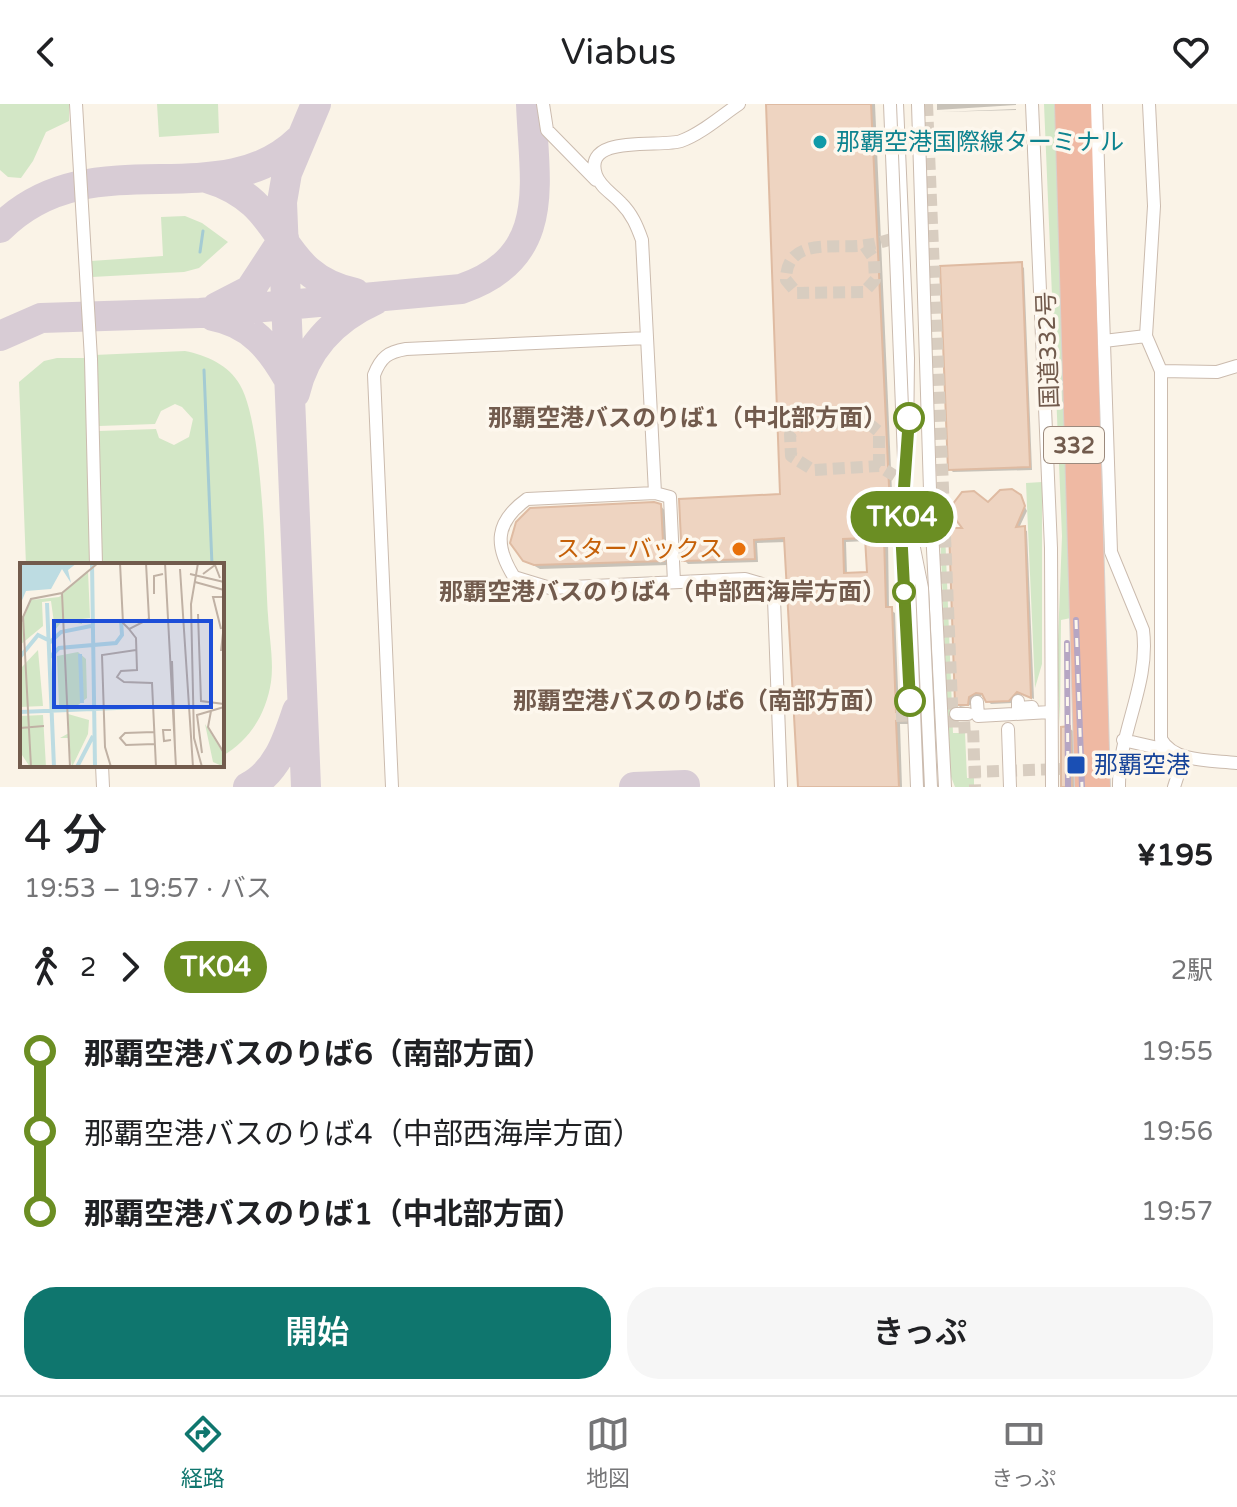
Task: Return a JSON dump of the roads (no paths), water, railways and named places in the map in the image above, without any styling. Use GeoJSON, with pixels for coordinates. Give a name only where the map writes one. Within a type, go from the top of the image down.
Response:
{"type":"FeatureCollection","features":[{"type":"Feature","properties":{"kind":"highway","name":"国道332号"},"geometry":{"type":"LineString","coordinates":[[1064,104],[1084,787]]}},
{"type":"Feature","properties":{"kind":"highway","name":"国道332号"},"geometry":{"type":"LineString","coordinates":[[1082,104],[1101,787]]}},
{"type":"Feature","properties":{"kind":"street"},"geometry":{"type":"LineString","coordinates":[[76,104],[91,359],[96,563]]}},
{"type":"Feature","properties":{"kind":"street"},"geometry":{"type":"LineString","coordinates":[[543,104],[547,130],[633,216],[642,240],[655,493]]}},
{"type":"Feature","properties":{"kind":"street"},"geometry":{"type":"LineString","coordinates":[[600,184],[595,172],[596,163],[610,148],[683,141],[739,104]]}},
{"type":"Feature","properties":{"kind":"street"},"geometry":{"type":"LineString","coordinates":[[890,104],[915,787]]}},
{"type":"Feature","properties":{"kind":"street"},"geometry":{"type":"LineString","coordinates":[[897,104],[909,416],[899,480],[915,787]]}},
{"type":"Feature","properties":{"kind":"street"},"geometry":{"type":"LineString","coordinates":[[918,104],[930,490],[945,787]]}},
{"type":"Feature","properties":{"kind":"street"},"geometry":{"type":"LineString","coordinates":[[1032,104],[1050,533],[1052,787]]}},
{"type":"Feature","properties":{"kind":"street"},"geometry":{"type":"LineString","coordinates":[[1096,104],[1111,552],[1143,630],[1145,644],[1143,671],[1123,740],[1119,787]]}},
{"type":"Feature","properties":{"kind":"street"},"geometry":{"type":"LineString","coordinates":[[1149,104],[1154,206],[1146,336],[1161,371],[1161,739],[1167,750]]}},
{"type":"Feature","properties":{"kind":"street"},"geometry":{"type":"LineString","coordinates":[[1104,341],[1146,336]]}},
{"type":"Feature","properties":{"kind":"street"},"geometry":{"type":"LineString","coordinates":[[392,787],[374,375],[380,360],[389,352],[406,349],[647,338]]}},
{"type":"Feature","properties":{"kind":"street"},"geometry":{"type":"LineString","coordinates":[[1161,371],[1217,372],[1237,366]]}},
{"type":"Feature","properties":{"kind":"street"},"geometry":{"type":"LineString","coordinates":[[674,582],[670,497],[655,493],[527,499],[514,509],[503,526],[499,545],[514,577],[550,588],[745,579],[762,584],[774,599],[781,787]]}},
{"type":"Feature","properties":{"kind":"street"},"geometry":{"type":"LineString","coordinates":[[905,504],[922,588],[931,787]]}},
{"type":"Feature","properties":{"kind":"street"},"geometry":{"type":"LineString","coordinates":[[1018,701],[1018,708],[1045,707],[1050,689]]}},
{"type":"Feature","properties":{"kind":"street"},"geometry":{"type":"LineString","coordinates":[[977,702],[978,716],[1050,712]]}},
{"type":"Feature","properties":{"kind":"street"},"geometry":{"type":"LineString","coordinates":[[1008,729],[1010,787]]}},
{"type":"Feature","properties":{"kind":"street"},"geometry":{"type":"LineString","coordinates":[[1123,740],[1184,756],[1237,763]]}},
{"type":"Feature","properties":{"kind":"street"},"geometry":{"type":"LineString","coordinates":[[1174,787],[1184,756]]}},
{"type":"Feature","properties":{"kind":"street"},"geometry":{"type":"LineString","coordinates":[[102,767],[103,787]]}},
{"type":"Feature","properties":{"kind":"waterway"},"geometry":{"type":"LineString","coordinates":[[200,252],[203,231]]}},
{"type":"Feature","properties":{"kind":"waterway"},"geometry":{"type":"LineString","coordinates":[[204,370],[212,563]]}},
{"type":"Feature","properties":{"kind":"tunnel"},"geometry":{"type":"LineString","coordinates":[[927,104],[953,728],[973,727],[975,787]]}},
{"type":"Feature","properties":{"kind":"tunnel"},"geometry":{"type":"LineString","coordinates":[[865,246],[874,259],[875,280],[864,292],[797,293],[786,280],[788,266],[794,256],[804,250],[870,244],[902,236]]}},
{"type":"Feature","properties":{"kind":"tunnel"},"geometry":{"type":"LineString","coordinates":[[879,466],[879,432],[867,422],[803,424],[790,434],[791,456],[813,470],[879,466],[895,476]]}},
{"type":"Feature","properties":{"kind":"tunnel"},"geometry":{"type":"LineString","coordinates":[[896,716],[924,715]]}},
{"type":"Feature","properties":{"kind":"tunnel"},"geometry":{"type":"LineString","coordinates":[[969,772],[1060,769]]}},
{"type":"Feature","properties":{"kind":"railway"},"geometry":{"type":"LineString","coordinates":[[1076,620],[1082,787]]}},
{"type":"Feature","properties":{"kind":"railway"},"geometry":{"type":"LineString","coordinates":[[1067,643],[1068,787]]}},
{"type":"Feature","properties":{"kind":"place","name":"那覇空港国際線ターミナル"},"geometry":{"type":"Point","coordinates":[820,142]}},
{"type":"Feature","properties":{"kind":"place","name":"那覇空港バスのりば1（中北部方面）"},"geometry":{"type":"Point","coordinates":[909,418]}},
{"type":"Feature","properties":{"kind":"place","name":"スターバックス"},"geometry":{"type":"Point","coordinates":[739,549]}},
{"type":"Feature","properties":{"kind":"place","name":"那覇空港バスのりば4（中部西海岸方面）"},"geometry":{"type":"Point","coordinates":[904,592]}},
{"type":"Feature","properties":{"kind":"place","name":"那覇空港バスのりば6（南部方面）"},"geometry":{"type":"Point","coordinates":[910,701]}},
{"type":"Feature","properties":{"kind":"place","name":"那覇空港"},"geometry":{"type":"Point","coordinates":[1076,765]}}]}
